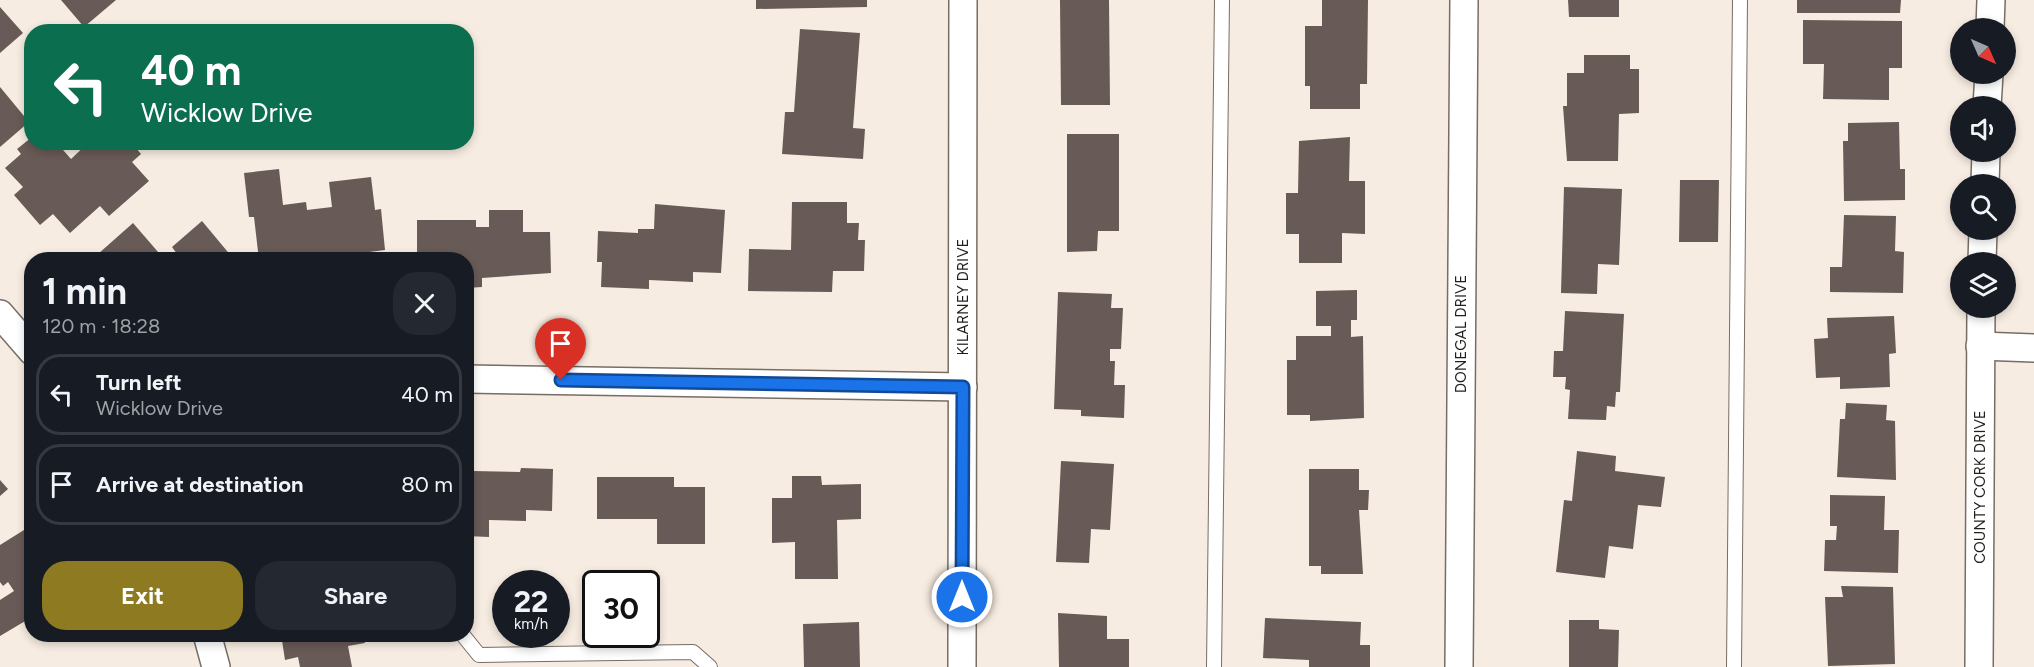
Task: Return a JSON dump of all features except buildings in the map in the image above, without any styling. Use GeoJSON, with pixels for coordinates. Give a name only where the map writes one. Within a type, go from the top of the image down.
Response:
{"type":"FeatureCollection","features":[{"type":"Feature","properties":{"kind":"street","name":"KILARNEY DRIVE"},"geometry":{"type":"LineString","coordinates":[[962,667],[963,0]]}},
{"type":"Feature","properties":{"kind":"street","name":"DONEGAL DRIVE"},"geometry":{"type":"LineString","coordinates":[[1459,667],[1464,0]]}},
{"type":"Feature","properties":{"kind":"street"},"geometry":{"type":"LineString","coordinates":[[1990,18],[1991,0]]}},
{"type":"Feature","properties":{"kind":"street"},"geometry":{"type":"LineString","coordinates":[[0,314],[24,342]]}},
{"type":"Feature","properties":{"kind":"street","name":"COUNTY CORK DRIVE"},"geometry":{"type":"LineString","coordinates":[[1979,667],[1981,318]]}},
{"type":"Feature","properties":{"kind":"street"},"geometry":{"type":"LineString","coordinates":[[1980,346],[2034,348]]}},
{"type":"Feature","properties":{"kind":"street"},"geometry":{"type":"LineString","coordinates":[[474,379],[963,387]]}},
{"type":"Feature","properties":{"kind":"street"},"geometry":{"type":"LineString","coordinates":[[209,642],[216,667]]}},
{"type":"Feature","properties":{"kind":"lane"},"geometry":{"type":"LineString","coordinates":[[1214,667],[1222,0]]}},
{"type":"Feature","properties":{"kind":"lane"},"geometry":{"type":"LineString","coordinates":[[1734,667],[1740,0]]}},
{"type":"Feature","properties":{"kind":"lane"},"geometry":{"type":"LineString","coordinates":[[468,642],[479,655],[693,652],[710,667]]}},
{"type":"Feature","properties":{"kind":"route"},"geometry":{"type":"LineString","coordinates":[[561,380],[963,387],[962,597]]}}]}
